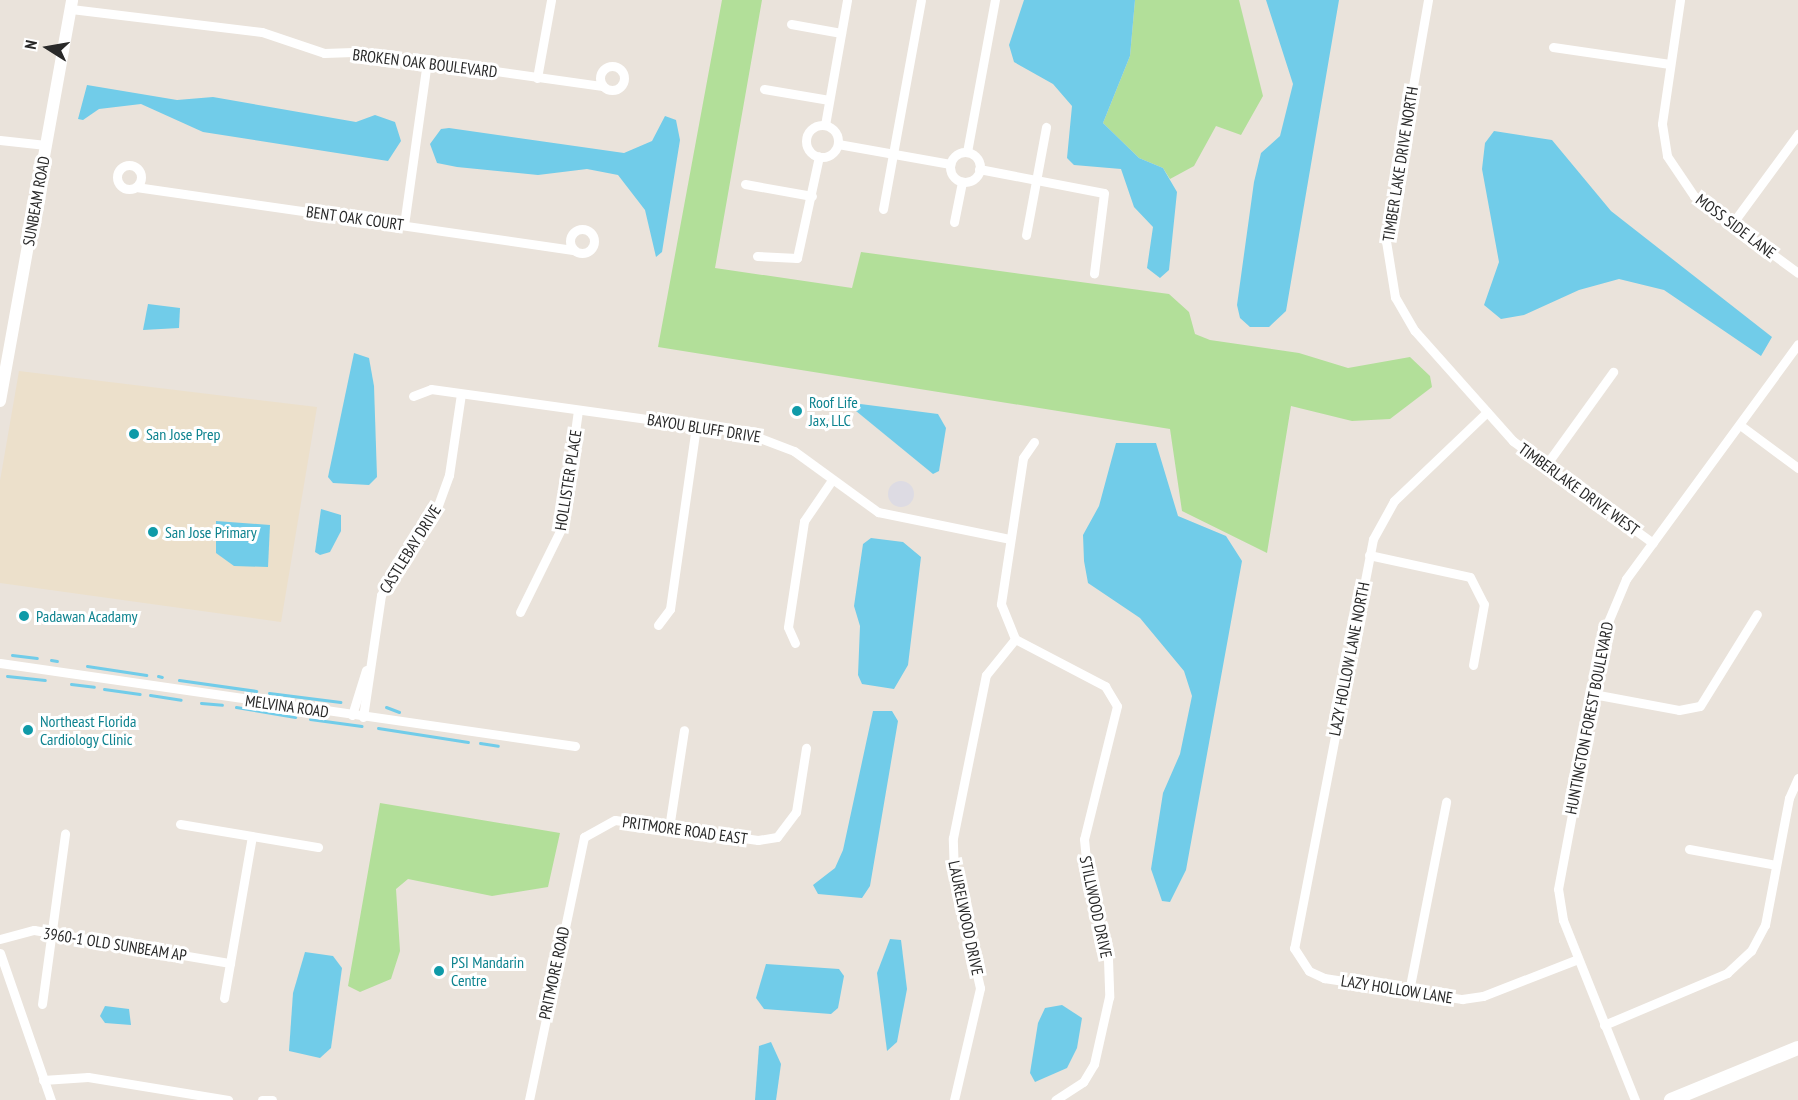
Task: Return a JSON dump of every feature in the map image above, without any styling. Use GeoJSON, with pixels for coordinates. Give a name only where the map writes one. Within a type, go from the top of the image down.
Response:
{"type":"FeatureCollection","features":[{"type":"Feature","properties":{"kind":"main road"},"geometry":{"type":"LineString","coordinates":[[1671,1100],[1798,1048]]}},
{"type":"Feature","properties":{"kind":"street"},"geometry":{"type":"LineString","coordinates":[[537,78],[551,0]]}},
{"type":"Feature","properties":{"kind":"street"},"geometry":{"type":"LineString","coordinates":[[825,125],[847,0]]}},
{"type":"Feature","properties":{"kind":"street"},"geometry":{"type":"LineString","coordinates":[[884,209],[921,0]]}},
{"type":"Feature","properties":{"kind":"street"},"geometry":{"type":"LineString","coordinates":[[967,152],[994,0]]}},
{"type":"Feature","properties":{"kind":"street","name":"TIMBER LAKE DRIVE NORTH"},"geometry":{"type":"LineString","coordinates":[[1428,0],[1386,255],[1401,310],[1433,353]]}},
{"type":"Feature","properties":{"kind":"street","name":"MOSS SIDE LANE"},"geometry":{"type":"LineString","coordinates":[[1680,0],[1662,124],[1667,156],[1694,196],[1798,273]]}},
{"type":"Feature","properties":{"kind":"street","name":"BROKEN OAK BOULEVARD"},"geometry":{"type":"LineString","coordinates":[[72,4],[262,32],[324,53],[360,52],[603,86]]}},
{"type":"Feature","properties":{"kind":"street","name":"SUNBEAM ROAD"},"geometry":{"type":"LineString","coordinates":[[0,401],[72,4]]}},
{"type":"Feature","properties":{"kind":"street"},"geometry":{"type":"LineString","coordinates":[[791,24],[841,33]]}},
{"type":"Feature","properties":{"kind":"street"},"geometry":{"type":"LineString","coordinates":[[1553,47],[1670,64]]}},
{"type":"Feature","properties":{"kind":"street"},"geometry":{"type":"LineString","coordinates":[[404,225],[428,62]]}},
{"type":"Feature","properties":{"kind":"street"},"geometry":{"type":"LineString","coordinates":[[764,89],[829,100]]}},
{"type":"Feature","properties":{"kind":"street"},"geometry":{"type":"LineString","coordinates":[[825,125],[835,132],[838,144],[831,154],[819,156],[809,150],[806,138],[813,127],[825,125]]}},
{"type":"Feature","properties":{"kind":"street"},"geometry":{"type":"LineString","coordinates":[[1026,235],[1046,127]]}},
{"type":"Feature","properties":{"kind":"street"},"geometry":{"type":"LineString","coordinates":[[1732,224],[1798,134]]}},
{"type":"Feature","properties":{"kind":"street"},"geometry":{"type":"LineString","coordinates":[[0,140],[46,145]]}},
{"type":"Feature","properties":{"kind":"street"},"geometry":{"type":"LineString","coordinates":[[838,144],[950,164]]}},
{"type":"Feature","properties":{"kind":"street"},"geometry":{"type":"LineString","coordinates":[[962,182],[952,175],[950,164],[956,154],[967,152],[977,158],[980,169]]}},
{"type":"Feature","properties":{"kind":"street"},"geometry":{"type":"LineString","coordinates":[[757,256],[786,261],[797,258],[802,248],[819,156]]}},
{"type":"Feature","properties":{"kind":"street"},"geometry":{"type":"LineString","coordinates":[[980,169],[1104,193],[1095,273]]}},
{"type":"Feature","properties":{"kind":"street"},"geometry":{"type":"LineString","coordinates":[[962,182],[973,179],[980,169]]}},
{"type":"Feature","properties":{"kind":"street"},"geometry":{"type":"LineString","coordinates":[[954,222],[962,182]]}},
{"type":"Feature","properties":{"kind":"street"},"geometry":{"type":"LineString","coordinates":[[745,184],[812,196]]}},
{"type":"Feature","properties":{"kind":"street","name":"BENT OAK COURT"},"geometry":{"type":"LineString","coordinates":[[136,187],[574,250]]}},
{"type":"Feature","properties":{"kind":"street","name":"HUNTINGTON FOREST BOULEVARD"},"geometry":{"type":"LineString","coordinates":[[1635,1100],[1578,959],[1560,906],[1559,872],[1593,694],[1614,602],[1653,543],[1798,344]]}},
{"type":"Feature","properties":{"kind":"street","name":"TIMBERLAKE DRIVE WEST"},"geometry":{"type":"LineString","coordinates":[[1433,353],[1513,441],[1653,543]]}},
{"type":"Feature","properties":{"kind":"street"},"geometry":{"type":"LineString","coordinates":[[1546,465],[1613,372]]}},
{"type":"Feature","properties":{"kind":"street","name":"BAYOU BLUFF DRIVE"},"geometry":{"type":"LineString","coordinates":[[413,396],[431,389],[696,426],[772,440],[866,506],[891,517],[1009,539]]}},
{"type":"Feature","properties":{"kind":"street","name":"CASTLEBAY DRIVE"},"geometry":{"type":"LineString","coordinates":[[352,715],[366,670],[381,595],[444,492],[461,393]]}},
{"type":"Feature","properties":{"kind":"street","name":"HOLLISTER PLACE"},"geometry":{"type":"LineString","coordinates":[[520,612],[560,533],[578,410]]}},
{"type":"Feature","properties":{"kind":"street","name":"LAZY HOLLOW LANE NORTH"},"geometry":{"type":"LineString","coordinates":[[1294,948],[1369,555],[1394,501],[1488,412]]}},
{"type":"Feature","properties":{"kind":"street"},"geometry":{"type":"LineString","coordinates":[[1740,425],[1798,468]]}},
{"type":"Feature","properties":{"kind":"street"},"geometry":{"type":"LineString","coordinates":[[658,624],[670,609],[696,426]]}},
{"type":"Feature","properties":{"kind":"street"},"geometry":{"type":"LineString","coordinates":[[1015,639],[999,590],[1023,458],[1034,442]]}},
{"type":"Feature","properties":{"kind":"street"},"geometry":{"type":"LineString","coordinates":[[795,643],[788,627],[802,530],[811,507],[832,480]]}},
{"type":"Feature","properties":{"kind":"street"},"geometry":{"type":"LineString","coordinates":[[1369,555],[1470,577],[1484,604],[1473,665]]}},
{"type":"Feature","properties":{"kind":"street"},"geometry":{"type":"LineString","coordinates":[[1593,694],[1678,710],[1700,706],[1758,615]]}},
{"type":"Feature","properties":{"kind":"street","name":"LAURELWOOD DRIVE"},"geometry":{"type":"LineString","coordinates":[[954,1100],[980,988],[954,874],[953,838],[986,675],[1015,639]]}},
{"type":"Feature","properties":{"kind":"street","name":"STILLWOOD DRIVE"},"geometry":{"type":"LineString","coordinates":[[1015,639],[1105,686],[1117,706],[1084,839],[1109,997],[1094,1064],[1083,1082],[1055,1100]]}},
{"type":"Feature","properties":{"kind":"street","name":"MELVINA ROAD"},"geometry":{"type":"LineString","coordinates":[[0,663],[575,746]]}},
{"type":"Feature","properties":{"kind":"street","name":"CASTLEBAY DRIVE"},"geometry":{"type":"LineString","coordinates":[[363,717],[366,670]]}},
{"type":"Feature","properties":{"kind":"street"},"geometry":{"type":"LineString","coordinates":[[669,828],[684,730]]}},
{"type":"Feature","properties":{"kind":"street","name":"PRITMORE ROAD EAST"},"geometry":{"type":"LineString","coordinates":[[579,847],[592,829],[615,820],[758,840],[777,837],[796,812],[806,748]]}},
{"type":"Feature","properties":{"kind":"street"},"geometry":{"type":"LineString","coordinates":[[1604,1025],[1740,963],[1765,924],[1776,865],[1798,778]]}},
{"type":"Feature","properties":{"kind":"street"},"geometry":{"type":"LineString","coordinates":[[1409,991],[1446,802]]}},
{"type":"Feature","properties":{"kind":"street"},"geometry":{"type":"LineString","coordinates":[[180,824],[318,847]]}},
{"type":"Feature","properties":{"kind":"street"},"geometry":{"type":"LineString","coordinates":[[42,1004],[53,942],[48,932],[64,834]]}},
{"type":"Feature","properties":{"kind":"street"},"geometry":{"type":"LineString","coordinates":[[224,998],[252,836]]}},
{"type":"Feature","properties":{"kind":"street","name":"PRITMORE ROAD"},"geometry":{"type":"LineString","coordinates":[[529,1100],[579,847]]}},
{"type":"Feature","properties":{"kind":"street"},"geometry":{"type":"LineString","coordinates":[[1689,849],[1776,865]]}},
{"type":"Feature","properties":{"kind":"street","name":"3960-1 OLD SUNBEAM AP"},"geometry":{"type":"LineString","coordinates":[[0,939],[48,932],[230,963]]}},
{"type":"Feature","properties":{"kind":"street","name":"LAZY HOLLOW LANE"},"geometry":{"type":"LineString","coordinates":[[1294,948],[1309,971],[1324,978],[1472,999],[1578,959]]}},
{"type":"Feature","properties":{"kind":"street"},"geometry":{"type":"LineString","coordinates":[[0,953],[51,1100]]}},
{"type":"Feature","properties":{"kind":"street"},"geometry":{"type":"LineString","coordinates":[[43,1080],[88,1077],[228,1100]]}},
{"type":"Feature","properties":{"kind":"street"},"geometry":{"type":"LineString","coordinates":[[262,1100],[272,1100]]}},
{"type":"Feature","properties":{"kind":"shaded area"},"geometry":{"type":"Polygon","coordinates":[[[19,371],[317,407],[281,622],[0,583],[0,481],[19,371]]]}},
{"type":"Feature","properties":{"kind":"shaded area"},"geometry":{"type":"Polygon","coordinates":[[[901,481],[910,485],[914,494],[910,503],[901,507],[892,503],[888,494],[892,485],[901,481]]]}},
{"type":"Feature","properties":{"kind":"green space"},"geometry":{"type":"Polygon","coordinates":[[[722,0],[762,0],[715,268],[852,288],[861,252],[1169,294],[1189,312],[1195,334],[1210,340],[1299,353],[1348,368],[1410,357],[1430,376],[1432,387],[1390,419],[1352,421],[1291,406],[1267,553],[1182,511],[1170,429],[658,347],[722,0]]]}},
{"type":"Feature","properties":{"kind":"green space"},"geometry":{"type":"Polygon","coordinates":[[[1135,0],[1239,0],[1263,96],[1241,135],[1216,126],[1194,166],[1170,179],[1163,168],[1139,158],[1103,123],[1130,56],[1135,0]]]}},
{"type":"Feature","properties":{"kind":"green space"},"geometry":{"type":"Polygon","coordinates":[[[380,803],[560,833],[548,887],[492,896],[408,879],[396,889],[400,951],[391,979],[360,992],[348,986],[380,803]]]}},
{"type":"Feature","properties":{"kind":"water"},"geometry":{"type":"Polygon","coordinates":[[[1024,0],[1135,0],[1130,56],[1103,123],[1139,158],[1163,168],[1177,192],[1169,270],[1160,278],[1147,268],[1153,227],[1134,207],[1121,169],[1074,165],[1067,158],[1072,106],[1053,84],[1014,62],[1009,45],[1024,0]]]}},
{"type":"Feature","properties":{"kind":"water"},"geometry":{"type":"Polygon","coordinates":[[[1266,0],[1339,0],[1286,311],[1269,327],[1250,327],[1240,318],[1237,305],[1254,182],[1261,153],[1280,136],[1293,84],[1266,0]]]}},
{"type":"Feature","properties":{"kind":"water"},"geometry":{"type":"Polygon","coordinates":[[[87,85],[177,100],[213,97],[356,122],[375,115],[395,122],[401,141],[388,161],[203,132],[141,104],[99,109],[83,120],[78,119],[87,85]]]}},
{"type":"Feature","properties":{"kind":"water"},"geometry":{"type":"Polygon","coordinates":[[[665,116],[676,120],[680,140],[662,252],[656,257],[645,210],[618,175],[587,169],[538,175],[457,167],[437,163],[430,144],[441,129],[449,128],[624,153],[652,141],[665,116]]]}},
{"type":"Feature","properties":{"kind":"water"},"geometry":{"type":"Polygon","coordinates":[[[1494,131],[1552,140],[1611,211],[1772,337],[1761,356],[1664,290],[1619,279],[1579,290],[1524,315],[1501,319],[1484,305],[1499,262],[1482,169],[1485,143],[1494,131]]]}},
{"type":"Feature","properties":{"kind":"water"},"geometry":{"type":"Polygon","coordinates":[[[148,304],[180,308],[179,328],[143,330],[148,304]]]}},
{"type":"Feature","properties":{"kind":"water"},"geometry":{"type":"Polygon","coordinates":[[[354,353],[369,358],[374,386],[377,477],[369,485],[333,483],[328,477],[354,353]]]}},
{"type":"Feature","properties":{"kind":"water"},"geometry":{"type":"Polygon","coordinates":[[[845,402],[938,414],[946,428],[939,471],[933,474],[845,402]]]}},
{"type":"Feature","properties":{"kind":"water"},"geometry":{"type":"Polygon","coordinates":[[[1116,443],[1156,443],[1178,516],[1226,536],[1242,561],[1186,870],[1170,902],[1162,901],[1151,869],[1163,793],[1180,754],[1192,696],[1184,671],[1140,618],[1088,583],[1083,535],[1099,506],[1116,443]]]}},
{"type":"Feature","properties":{"kind":"water"},"geometry":{"type":"Polygon","coordinates":[[[321,509],[341,515],[341,531],[330,552],[320,555],[315,552],[321,509]]]}},
{"type":"Feature","properties":{"kind":"water"},"geometry":{"type":"Polygon","coordinates":[[[216,521],[270,525],[268,567],[234,566],[216,553],[216,521]]]}},
{"type":"Feature","properties":{"kind":"water"},"geometry":{"type":"Polygon","coordinates":[[[871,538],[903,542],[921,557],[908,665],[894,689],[862,684],[858,675],[860,626],[854,606],[863,544],[871,538]]]}},
{"type":"Feature","properties":{"kind":"water"},"geometry":{"type":"Polygon","coordinates":[[[873,711],[892,711],[898,721],[870,886],[862,898],[818,894],[813,885],[835,868],[843,850],[873,711]]]}},
{"type":"Feature","properties":{"kind":"water"},"geometry":{"type":"Polygon","coordinates":[[[890,939],[901,940],[907,989],[897,1042],[887,1051],[877,973],[890,939]]]}},
{"type":"Feature","properties":{"kind":"water"},"geometry":{"type":"Polygon","coordinates":[[[305,952],[333,956],[342,968],[331,1048],[320,1058],[289,1051],[293,993],[305,952]]]}},
{"type":"Feature","properties":{"kind":"water"},"geometry":{"type":"Polygon","coordinates":[[[766,964],[839,969],[844,976],[838,1008],[831,1014],[764,1009],[756,998],[766,964]]]}},
{"type":"Feature","properties":{"kind":"water"},"geometry":{"type":"Polygon","coordinates":[[[1062,1005],[1082,1018],[1077,1048],[1067,1068],[1035,1082],[1030,1073],[1038,1023],[1045,1008],[1062,1005]]]}},
{"type":"Feature","properties":{"kind":"water"},"geometry":{"type":"Polygon","coordinates":[[[105,1006],[129,1009],[131,1025],[105,1023],[100,1016],[105,1006]]]}},
{"type":"Feature","properties":{"kind":"water"},"geometry":{"type":"Polygon","coordinates":[[[771,1042],[781,1064],[776,1100],[755,1100],[759,1046],[771,1042]]]}},
{"type":"Feature","properties":{"kind":"waterway"},"geometry":{"type":"LineString","coordinates":[[12,655],[37,658]]}},
{"type":"Feature","properties":{"kind":"waterway"},"geometry":{"type":"LineString","coordinates":[[51,660],[57,661]]}},
{"type":"Feature","properties":{"kind":"waterway"},"geometry":{"type":"LineString","coordinates":[[87,666],[146,675]]}},
{"type":"Feature","properties":{"kind":"waterway"},"geometry":{"type":"LineString","coordinates":[[7,676],[45,680]]}},
{"type":"Feature","properties":{"kind":"waterway"},"geometry":{"type":"LineString","coordinates":[[158,676],[162,677]]}},
{"type":"Feature","properties":{"kind":"waterway"},"geometry":{"type":"LineString","coordinates":[[179,680],[256,691]]}},
{"type":"Feature","properties":{"kind":"waterway"},"geometry":{"type":"LineString","coordinates":[[71,684],[94,687]]}},
{"type":"Feature","properties":{"kind":"waterway"},"geometry":{"type":"LineString","coordinates":[[104,689],[140,694]]}},
{"type":"Feature","properties":{"kind":"waterway"},"geometry":{"type":"LineString","coordinates":[[269,693],[340,702]]}},
{"type":"Feature","properties":{"kind":"waterway"},"geometry":{"type":"LineString","coordinates":[[150,695],[181,700]]}},
{"type":"Feature","properties":{"kind":"waterway"},"geometry":{"type":"LineString","coordinates":[[201,703],[222,705]]}},
{"type":"Feature","properties":{"kind":"waterway"},"geometry":{"type":"LineString","coordinates":[[236,707],[295,717]]}},
{"type":"Feature","properties":{"kind":"waterway"},"geometry":{"type":"LineString","coordinates":[[386,707],[399,712]]}},
{"type":"Feature","properties":{"kind":"waterway"},"geometry":{"type":"LineString","coordinates":[[310,719],[362,726]]}},
{"type":"Feature","properties":{"kind":"waterway"},"geometry":{"type":"LineString","coordinates":[[378,728],[468,742]]}},
{"type":"Feature","properties":{"kind":"waterway"},"geometry":{"type":"LineString","coordinates":[[480,743],[498,746]]}},
{"type":"Feature","properties":{"kind":"place","name":"Roof Life Jax, LLC"},"geometry":{"type":"Point","coordinates":[797,411]}},
{"type":"Feature","properties":{"kind":"place","name":"San Jose Prep"},"geometry":{"type":"Point","coordinates":[134,434]}},
{"type":"Feature","properties":{"kind":"place","name":"San Jose Primary"},"geometry":{"type":"Point","coordinates":[153,532]}},
{"type":"Feature","properties":{"kind":"place","name":"Padawan Acadamy"},"geometry":{"type":"Point","coordinates":[24,616]}},
{"type":"Feature","properties":{"kind":"place","name":"Northeast Florida Cardiology Clinic"},"geometry":{"type":"Point","coordinates":[28,730]}},
{"type":"Feature","properties":{"kind":"place","name":"PSI Mandarin Centre"},"geometry":{"type":"Point","coordinates":[439,971]}}]}
